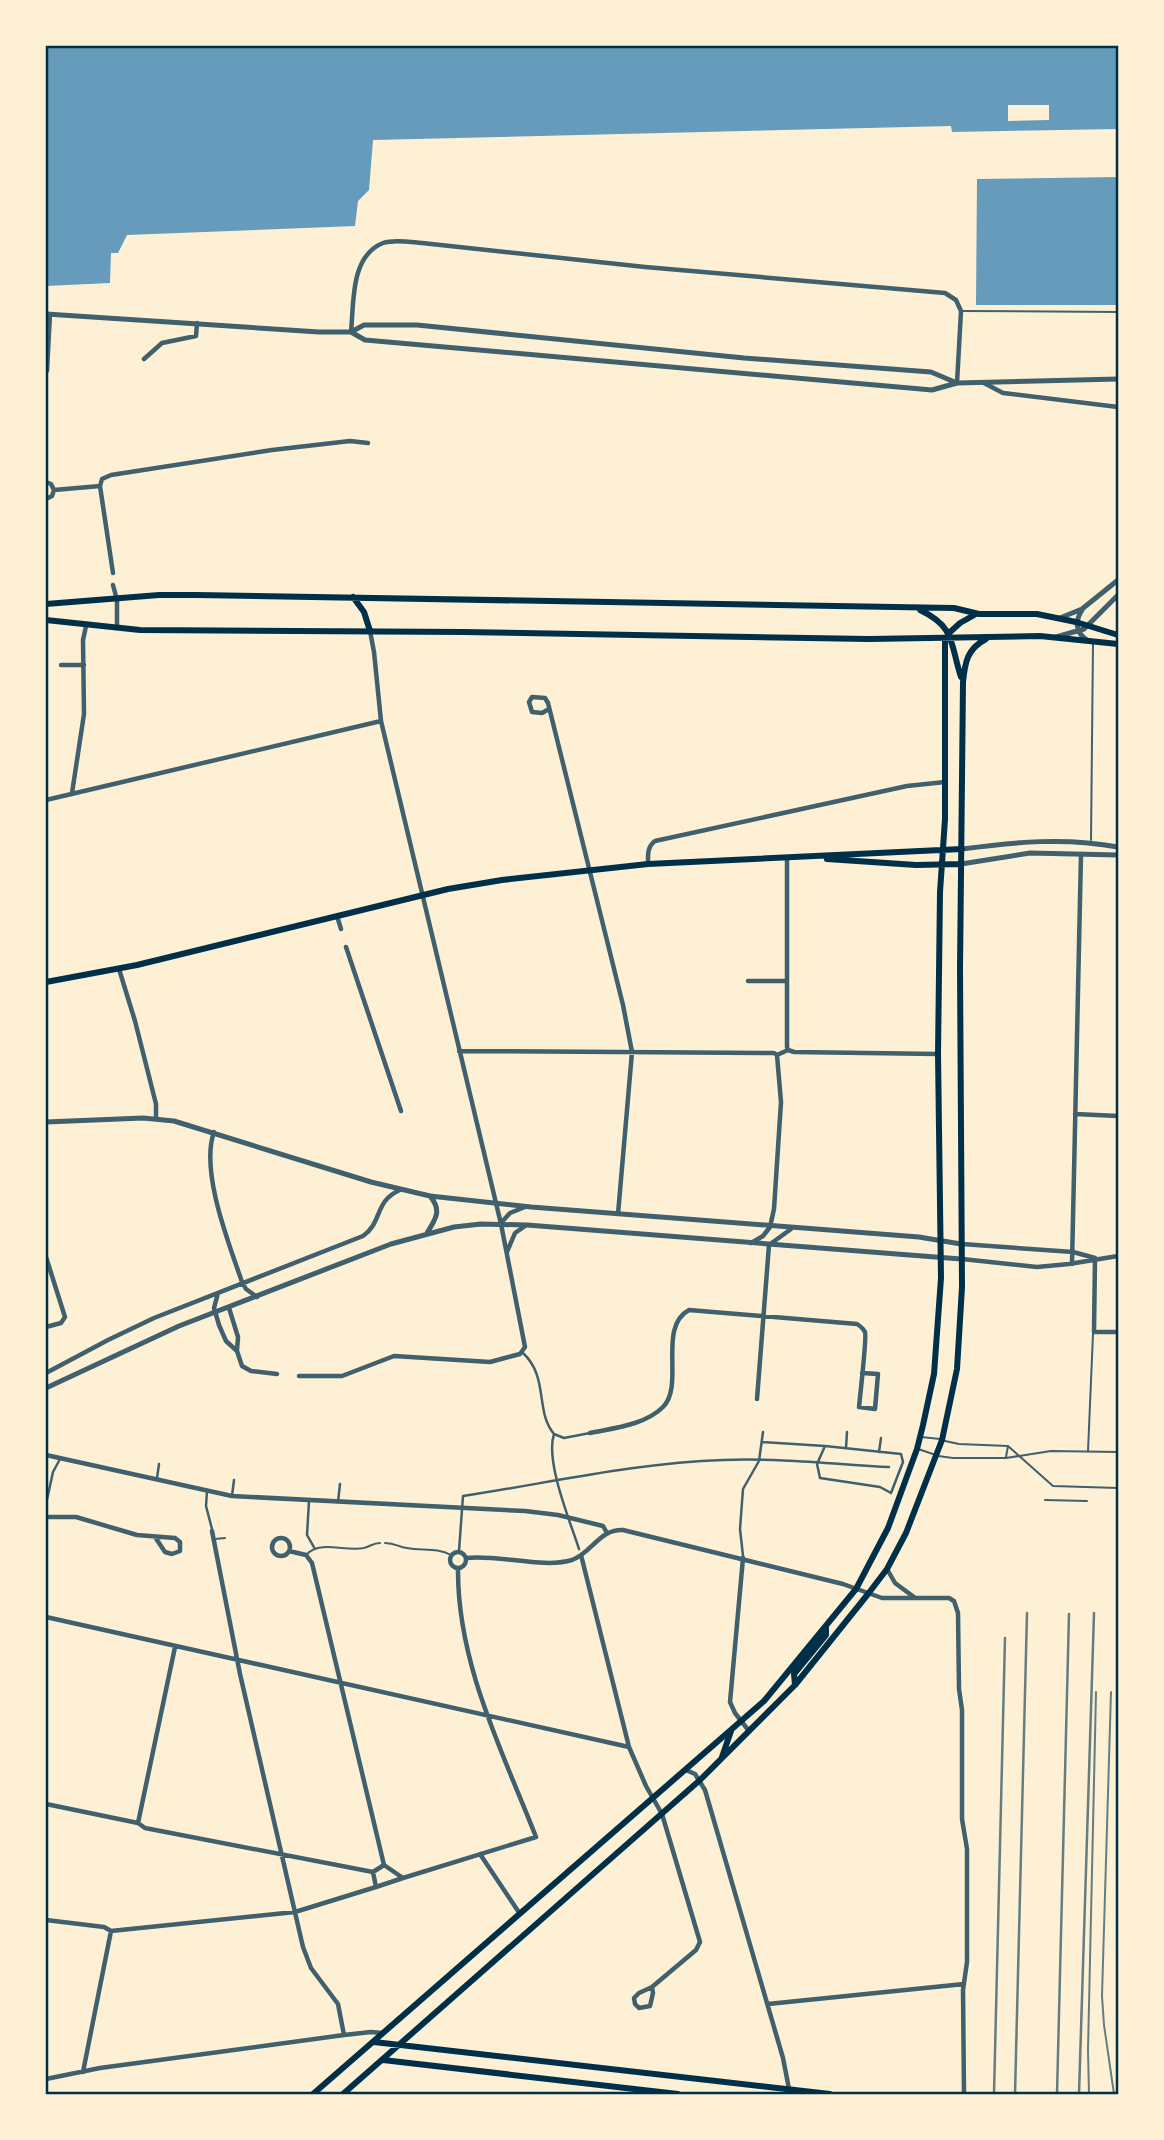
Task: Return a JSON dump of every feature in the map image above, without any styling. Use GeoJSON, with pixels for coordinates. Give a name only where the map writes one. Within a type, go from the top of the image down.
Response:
{"type":"FeatureCollection","features":[{"type":"Feature","properties":{"kind":"main road"},"geometry":{"type":"LineString","coordinates":[[46,604],[159,595],[954,608],[979,614],[1037,614],[1089,625],[1118,635]]}},
{"type":"Feature","properties":{"kind":"main road"},"geometry":{"type":"LineString","coordinates":[[353,597],[364,612],[370,631]]}},
{"type":"Feature","properties":{"kind":"main road"},"geometry":{"type":"LineString","coordinates":[[916,608],[931,616],[949,637],[963,682]]}},
{"type":"Feature","properties":{"kind":"main road"},"geometry":{"type":"LineString","coordinates":[[313,2095],[764,1701],[856,1589],[888,1528],[917,1449],[934,1374],[941,1258],[938,1054],[949,637],[965,619],[979,614]]}},
{"type":"Feature","properties":{"kind":"main road"},"geometry":{"type":"LineString","coordinates":[[46,620],[117,629],[869,639],[986,639],[1007,636],[1055,637],[1118,644]]}},
{"type":"Feature","properties":{"kind":"main road"},"geometry":{"type":"LineString","coordinates":[[343,2095],[700,1780],[795,1685],[887,1569],[906,1533],[942,1440],[958,1359],[961,1259],[963,682],[967,657],[974,647],[986,639]]}},
{"type":"Feature","properties":{"kind":"main road"},"geometry":{"type":"LineString","coordinates":[[46,982],[119,969],[422,895],[502,880],[648,864],[962,849]]}},
{"type":"Feature","properties":{"kind":"main road"},"geometry":{"type":"LineString","coordinates":[[809,857],[961,864]]}},
{"type":"Feature","properties":{"kind":"main road"},"geometry":{"type":"LineString","coordinates":[[795,1685],[794,1674],[825,1635],[826,1626]]}},
{"type":"Feature","properties":{"kind":"main road"},"geometry":{"type":"LineString","coordinates":[[722,1758],[732,1729]]}},
{"type":"Feature","properties":{"kind":"main road"},"geometry":{"type":"LineString","coordinates":[[374,2042],[830,2095]]}},
{"type":"Feature","properties":{"kind":"main road"},"geometry":{"type":"LineString","coordinates":[[383,2060],[678,2095]]}},
{"type":"Feature","properties":{"kind":"street"},"geometry":{"type":"LineString","coordinates":[[351,332],[356,280],[362,261],[374,248],[384,242],[395,241],[695,272],[940,292],[952,297],[961,311],[957,383]]}},
{"type":"Feature","properties":{"kind":"street"},"geometry":{"type":"LineString","coordinates":[[47,371],[48,314],[351,332],[357,338],[365,340],[932,390],[957,383],[1118,379]]}},
{"type":"Feature","properties":{"kind":"street"},"geometry":{"type":"LineString","coordinates":[[144,359],[162,343],[196,336],[197,322]]}},
{"type":"Feature","properties":{"kind":"street"},"geometry":{"type":"LineString","coordinates":[[351,332],[365,325],[417,325],[744,358],[931,372],[957,383]]}},
{"type":"Feature","properties":{"kind":"street"},"geometry":{"type":"LineString","coordinates":[[984,383],[1003,393],[1118,407]]}},
{"type":"Feature","properties":{"kind":"street"},"geometry":{"type":"LineString","coordinates":[[114,573],[100,486],[103,479],[111,475],[163,466],[337,442],[368,443]]}},
{"type":"Feature","properties":{"kind":"street"},"geometry":{"type":"LineString","coordinates":[[46,482],[51,484],[54,490],[52,496],[46,499]]}},
{"type":"Feature","properties":{"kind":"street"},"geometry":{"type":"LineString","coordinates":[[54,490],[100,486]]}},
{"type":"Feature","properties":{"kind":"street"},"geometry":{"type":"LineString","coordinates":[[1057,618],[1082,609],[1118,580]]}},
{"type":"Feature","properties":{"kind":"street"},"geometry":{"type":"LineString","coordinates":[[114,585],[117,629]]}},
{"type":"Feature","properties":{"kind":"street"},"geometry":{"type":"LineString","coordinates":[[1055,637],[1089,625],[1118,595]]}},
{"type":"Feature","properties":{"kind":"street"},"geometry":{"type":"LineString","coordinates":[[1082,609],[1076,622],[1078,631],[1093,642]]}},
{"type":"Feature","properties":{"kind":"street"},"geometry":{"type":"LineString","coordinates":[[72,793],[84,714],[83,640],[86,625]]}},
{"type":"Feature","properties":{"kind":"street"},"geometry":{"type":"LineString","coordinates":[[370,631],[381,721],[500,1224],[525,1339],[523,1353]]}},
{"type":"Feature","properties":{"kind":"street"},"geometry":{"type":"LineString","coordinates":[[61,664],[84,665]]}},
{"type":"Feature","properties":{"kind":"street"},"geometry":{"type":"LineString","coordinates":[[549,709],[542,713],[532,712],[529,702],[531,697],[545,698],[549,709],[632,1052],[618,1214]]}},
{"type":"Feature","properties":{"kind":"street"},"geometry":{"type":"LineString","coordinates":[[46,800],[381,721]]}},
{"type":"Feature","properties":{"kind":"street"},"geometry":{"type":"LineString","coordinates":[[648,864],[648,852],[655,841],[907,786],[945,782]]}},
{"type":"Feature","properties":{"kind":"street"},"geometry":{"type":"LineString","coordinates":[[962,849],[1017,842],[1090,842],[1118,847]]}},
{"type":"Feature","properties":{"kind":"street"},"geometry":{"type":"LineString","coordinates":[[961,864],[1030,853],[1118,855]]}},
{"type":"Feature","properties":{"kind":"street"},"geometry":{"type":"LineString","coordinates":[[1072,1264],[1081,854]]}},
{"type":"Feature","properties":{"kind":"street"},"geometry":{"type":"LineString","coordinates":[[787,859],[789,1050]]}},
{"type":"Feature","properties":{"kind":"street"},"geometry":{"type":"LineString","coordinates":[[337,916],[341,929]]}},
{"type":"Feature","properties":{"kind":"street"},"geometry":{"type":"LineString","coordinates":[[346,947],[401,1111]]}},
{"type":"Feature","properties":{"kind":"street"},"geometry":{"type":"LineString","coordinates":[[119,969],[156,1104],[156,1118]]}},
{"type":"Feature","properties":{"kind":"street"},"geometry":{"type":"LineString","coordinates":[[748,981],[788,981]]}},
{"type":"Feature","properties":{"kind":"street"},"geometry":{"type":"LineString","coordinates":[[459,1051],[777,1055],[789,1050],[938,1054]]}},
{"type":"Feature","properties":{"kind":"street"},"geometry":{"type":"LineString","coordinates":[[750,1243],[763,1236],[770,1227],[774,1209],[781,1112],[777,1055]]}},
{"type":"Feature","properties":{"kind":"street"},"geometry":{"type":"LineString","coordinates":[[1075,1114],[1118,1116]]}},
{"type":"Feature","properties":{"kind":"street"},"geometry":{"type":"LineString","coordinates":[[46,1122],[156,1118],[214,1132],[400,1190],[430,1196],[526,1207],[1073,1252],[1096,1258]]}},
{"type":"Feature","properties":{"kind":"street"},"geometry":{"type":"LineString","coordinates":[[214,1132],[211,1151],[214,1189],[242,1282],[246,1289],[257,1297]]}},
{"type":"Feature","properties":{"kind":"street"},"geometry":{"type":"LineString","coordinates":[[46,1374],[131,1328],[363,1236],[372,1227],[386,1198],[400,1190]]}},
{"type":"Feature","properties":{"kind":"street"},"geometry":{"type":"LineString","coordinates":[[427,1233],[438,1212],[430,1196]]}},
{"type":"Feature","properties":{"kind":"street"},"geometry":{"type":"LineString","coordinates":[[500,1224],[510,1213],[526,1207]]}},
{"type":"Feature","properties":{"kind":"street"},"geometry":{"type":"LineString","coordinates":[[46,1388],[145,1341],[391,1244],[427,1233],[469,1225],[527,1225],[1037,1266],[1072,1264],[1118,1256]]}},
{"type":"Feature","properties":{"kind":"street"},"geometry":{"type":"LineString","coordinates":[[506,1252],[515,1233],[527,1225]]}},
{"type":"Feature","properties":{"kind":"street"},"geometry":{"type":"LineString","coordinates":[[757,1399],[769,1245],[791,1229]]}},
{"type":"Feature","properties":{"kind":"street"},"geometry":{"type":"LineString","coordinates":[[46,1257],[65,1317],[61,1323],[46,1327]]}},
{"type":"Feature","properties":{"kind":"street"},"geometry":{"type":"LineString","coordinates":[[1096,1258],[1094,1332],[1118,1332]]}},
{"type":"Feature","properties":{"kind":"street"},"geometry":{"type":"LineString","coordinates":[[218,1292],[215,1313],[226,1341],[237,1351],[246,1370],[277,1374]]}},
{"type":"Feature","properties":{"kind":"street"},"geometry":{"type":"LineString","coordinates":[[229,1308],[238,1337],[237,1351]]}},
{"type":"Feature","properties":{"kind":"street"},"geometry":{"type":"LineString","coordinates":[[523,1353],[535,1366],[548,1425],[554,1434],[564,1438],[631,1424],[651,1416],[666,1405],[670,1392],[675,1326],[685,1312],[699,1309],[859,1326],[866,1336],[862,1373],[859,1407],[876,1409],[878,1374],[862,1373]]}},
{"type":"Feature","properties":{"kind":"street"},"geometry":{"type":"LineString","coordinates":[[299,1376],[342,1376],[394,1356],[482,1363],[523,1353]]}},
{"type":"Feature","properties":{"kind":"street"},"geometry":{"type":"LineString","coordinates":[[749,1731],[732,1708],[730,1699],[743,1558],[740,1515],[743,1489],[759,1461],[763,1432]]}},
{"type":"Feature","properties":{"kind":"street"},"geometry":{"type":"LineString","coordinates":[[846,1448],[847,1432]]}},
{"type":"Feature","properties":{"kind":"street"},"geometry":{"type":"LineString","coordinates":[[554,1434],[552,1446],[558,1481],[579,1549]]}},
{"type":"Feature","properties":{"kind":"street"},"geometry":{"type":"LineString","coordinates":[[879,1452],[881,1438]]}},
{"type":"Feature","properties":{"kind":"street"},"geometry":{"type":"LineString","coordinates":[[762,1442],[824,1446],[901,1454],[903,1462],[891,1493],[880,1487],[820,1478],[817,1464],[824,1446]]}},
{"type":"Feature","properties":{"kind":"street"},"geometry":{"type":"LineString","coordinates":[[46,1455],[232,1496],[525,1511],[603,1526],[607,1532]]}},
{"type":"Feature","properties":{"kind":"street"},"geometry":{"type":"LineString","coordinates":[[46,1504],[53,1472],[60,1459]]}},
{"type":"Feature","properties":{"kind":"street"},"geometry":{"type":"LineString","coordinates":[[459,1552],[463,1496],[689,1462],[759,1461],[888,1467]]}},
{"type":"Feature","properties":{"kind":"street"},"geometry":{"type":"LineString","coordinates":[[156,1481],[159,1464]]}},
{"type":"Feature","properties":{"kind":"street"},"geometry":{"type":"LineString","coordinates":[[232,1496],[234,1480]]}},
{"type":"Feature","properties":{"kind":"street"},"geometry":{"type":"LineString","coordinates":[[338,1502],[340,1484]]}},
{"type":"Feature","properties":{"kind":"street"},"geometry":{"type":"LineString","coordinates":[[206,1491],[206,1506],[238,1660],[306,1958],[338,2004],[344,2035]]}},
{"type":"Feature","properties":{"kind":"street"},"geometry":{"type":"LineString","coordinates":[[309,1501],[307,1535],[315,1549]]}},
{"type":"Feature","properties":{"kind":"street"},"geometry":{"type":"LineString","coordinates":[[46,1517],[85,1518],[137,1535],[178,1539],[180,1551],[172,1554],[165,1552],[155,1537]]}},
{"type":"Feature","properties":{"kind":"street"},"geometry":{"type":"LineString","coordinates":[[459,1552],[466,1558],[559,1563],[581,1555],[607,1532],[623,1531],[743,1558],[882,1598],[951,1598],[956,1603],[962,1710],[962,1819],[967,1849],[964,2095]]}},
{"type":"Feature","properties":{"kind":"street"},"geometry":{"type":"LineString","coordinates":[[285,1539],[289,1544],[289,1551],[284,1556],[276,1555],[272,1545],[276,1540],[285,1539]]}},
{"type":"Feature","properties":{"kind":"street"},"geometry":{"type":"LineString","coordinates":[[289,1551],[306,1555],[312,1563],[384,1865],[403,1878]]}},
{"type":"Feature","properties":{"kind":"street"},"geometry":{"type":"LineString","coordinates":[[458,1568],[451,1563],[452,1555],[459,1552]]}},
{"type":"Feature","properties":{"kind":"street"},"geometry":{"type":"LineString","coordinates":[[581,1555],[629,1747],[662,1814],[700,1942],[696,1950],[652,1987],[634,1998],[639,2008],[650,2006],[652,1987]]}},
{"type":"Feature","properties":{"kind":"street"},"geometry":{"type":"LineString","coordinates":[[458,1568],[463,1566],[466,1558]]}},
{"type":"Feature","properties":{"kind":"street"},"geometry":{"type":"LineString","coordinates":[[46,1920],[104,1927],[111,1931],[295,1912],[536,1837],[488,1715],[463,1641],[458,1604],[458,1568]]}},
{"type":"Feature","properties":{"kind":"street"},"geometry":{"type":"LineString","coordinates":[[887,1569],[895,1583],[915,1598]]}},
{"type":"Feature","properties":{"kind":"street"},"geometry":{"type":"LineString","coordinates":[[46,1617],[629,1747]]}},
{"type":"Feature","properties":{"kind":"street"},"geometry":{"type":"LineString","coordinates":[[138,1823],[175,1647]]}},
{"type":"Feature","properties":{"kind":"street"},"geometry":{"type":"LineString","coordinates":[[684,1770],[691,1771],[700,1780],[768,2004],[790,2092]]}},
{"type":"Feature","properties":{"kind":"street"},"geometry":{"type":"LineString","coordinates":[[46,1804],[138,1823],[145,1828],[373,1872],[384,1865]]}},
{"type":"Feature","properties":{"kind":"street"},"geometry":{"type":"LineString","coordinates":[[480,1854],[520,1914]]}},
{"type":"Feature","properties":{"kind":"street"},"geometry":{"type":"LineString","coordinates":[[373,1872],[376,1887]]}},
{"type":"Feature","properties":{"kind":"street"},"geometry":{"type":"LineString","coordinates":[[83,2071],[111,1931]]}},
{"type":"Feature","properties":{"kind":"street"},"geometry":{"type":"LineString","coordinates":[[768,2004],[964,1984]]}},
{"type":"Feature","properties":{"kind":"street"},"geometry":{"type":"LineString","coordinates":[[46,2079],[83,2071],[344,2035],[371,2032],[383,2034]]}},
{"type":"Feature","properties":{"kind":"lane"},"geometry":{"type":"LineString","coordinates":[[961,311],[1118,312]]}},
{"type":"Feature","properties":{"kind":"lane"},"geometry":{"type":"LineString","coordinates":[[1090,842],[1093,642]]}},
{"type":"Feature","properties":{"kind":"lane"},"geometry":{"type":"LineString","coordinates":[[1088,1452],[1094,1332]]}},
{"type":"Feature","properties":{"kind":"lane"},"geometry":{"type":"LineString","coordinates":[[920,1437],[959,1444],[1008,1446],[1053,1486],[1118,1488]]}},
{"type":"Feature","properties":{"kind":"lane"},"geometry":{"type":"LineString","coordinates":[[1006,1458],[1008,1446]]}},
{"type":"Feature","properties":{"kind":"lane"},"geometry":{"type":"LineString","coordinates":[[917,1449],[953,1458],[1022,1457],[1051,1451],[1118,1452]]}},
{"type":"Feature","properties":{"kind":"lane"},"geometry":{"type":"LineString","coordinates":[[1045,1500],[1087,1501]]}},
{"type":"Feature","properties":{"kind":"lane"},"geometry":{"type":"LineString","coordinates":[[214,1539],[225,1538]]}},
{"type":"Feature","properties":{"kind":"lane"},"geometry":{"type":"LineString","coordinates":[[306,1555],[315,1549],[365,1548],[380,1543]]}},
{"type":"Feature","properties":{"kind":"lane"},"geometry":{"type":"LineString","coordinates":[[385,1543],[397,1544],[403,1548],[435,1549],[452,1555]]}},
{"type":"Feature","properties":{"kind":"water"},"geometry":{"type":"Polygon","coordinates":[[[46,46],[1118,46],[1118,129],[952,132],[951,126],[373,140],[369,190],[358,201],[355,226],[127,235],[118,253],[111,253],[110,283],[46,286],[46,46]]]}},
{"type":"Feature","properties":{"kind":"water"},"geometry":{"type":"Polygon","coordinates":[[[1118,177],[1118,305],[976,305],[977,179],[1118,177]]]}},
{"type":"Feature","properties":{"kind":"pier"},"geometry":{"type":"Polygon","coordinates":[[[1008,105],[1049,105],[1049,120],[1008,121],[1008,105]]]}},
{"type":"Feature","properties":{"kind":"tram line"},"geometry":{"type":"LineString","coordinates":[[1089,2094],[1096,1692]]}},
{"type":"Feature","properties":{"kind":"tram line"},"geometry":{"type":"LineString","coordinates":[[1111,1692],[1102,1996],[1114,2094]]}},
{"type":"Feature","properties":{"kind":"railway"},"geometry":{"type":"LineString","coordinates":[[1015,2094],[1027,1613]]}},
{"type":"Feature","properties":{"kind":"railway"},"geometry":{"type":"LineString","coordinates":[[1079,2094],[1094,1613]]}},
{"type":"Feature","properties":{"kind":"railway"},"geometry":{"type":"LineString","coordinates":[[1057,2094],[1069,1614]]}},
{"type":"Feature","properties":{"kind":"railway"},"geometry":{"type":"LineString","coordinates":[[994,2094],[1005,1638]]}}]}
